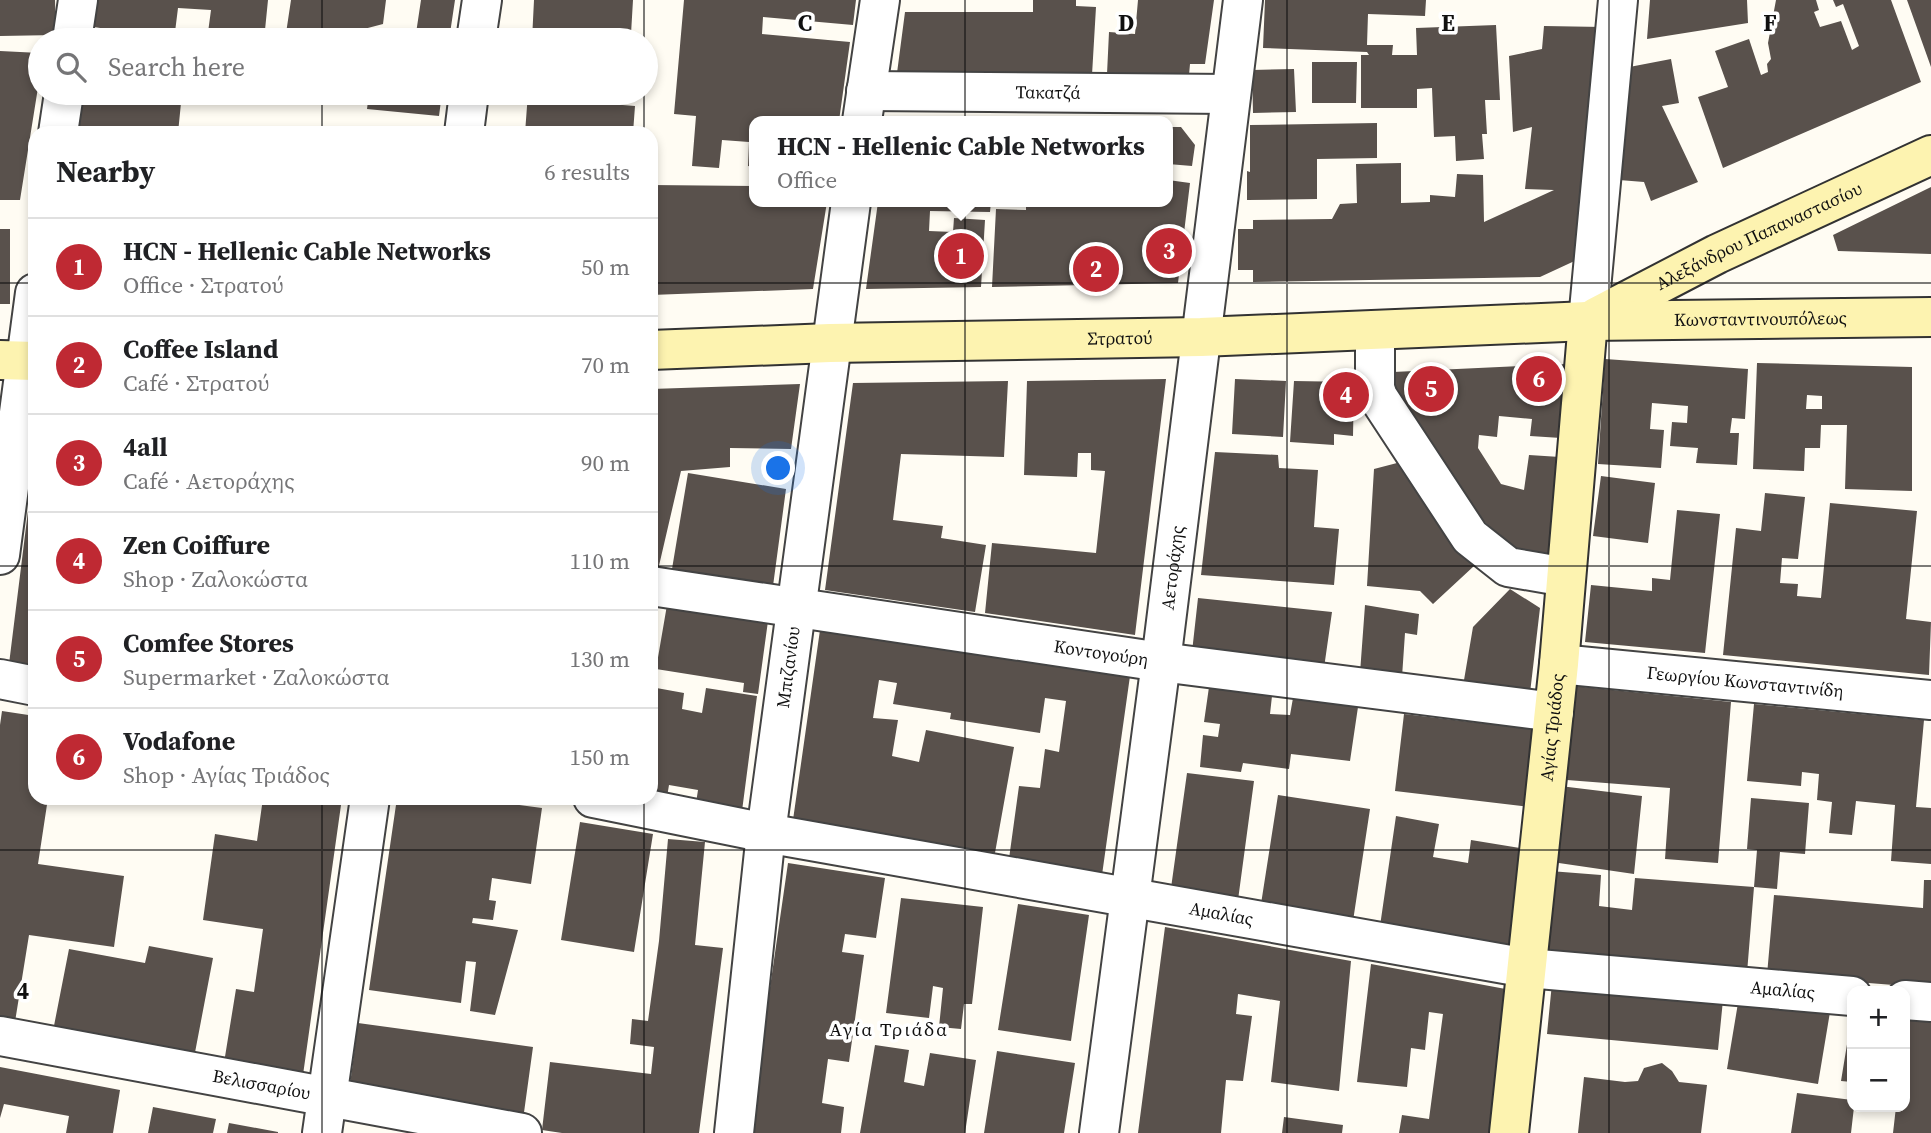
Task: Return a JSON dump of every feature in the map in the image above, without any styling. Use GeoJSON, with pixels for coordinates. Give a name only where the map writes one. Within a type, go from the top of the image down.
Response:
{"type":"FeatureCollection","features":[{"type":"Feature","properties":{"kind":"main road","name":"Αλεξάνδρου Παπαναστασίου"},"geometry":{"type":"LineString","coordinates":[[1588,321],[1717,254],[1931,155]]}},
{"type":"Feature","properties":{"kind":"main road","name":"Κωνσταντινουπόλεως"},"geometry":{"type":"LineString","coordinates":[[1588,321],[1931,317]]}},
{"type":"Feature","properties":{"kind":"main road","name":"Στρατού"},"geometry":{"type":"LineString","coordinates":[[658,350],[831,343],[1201,337],[1588,321]]}},
{"type":"Feature","properties":{"kind":"main road","name":"Αγίας Τριάδος"},"geometry":{"type":"LineString","coordinates":[[1510,1133],[1559,664],[1588,321]]}},
{"type":"Feature","properties":{"kind":"street"},"geometry":{"type":"LineString","coordinates":[[74,28],[78,0]]}},
{"type":"Feature","properties":{"kind":"street"},"geometry":{"type":"LineString","coordinates":[[478,28],[482,0]]}},
{"type":"Feature","properties":{"kind":"street"},"geometry":{"type":"LineString","coordinates":[[864,106],[880,0]]}},
{"type":"Feature","properties":{"kind":"street","name":"Αετοράχης"},"geometry":{"type":"LineString","coordinates":[[1099,1133],[1161,662],[1243,0]]}},
{"type":"Feature","properties":{"kind":"street"},"geometry":{"type":"LineString","coordinates":[[1588,321],[1618,0]]}},
{"type":"Feature","properties":{"kind":"street","name":"Τακατζά"},"geometry":{"type":"LineString","coordinates":[[864,106],[1231,94]]}},
{"type":"Feature","properties":{"kind":"street"},"geometry":{"type":"LineString","coordinates":[[59,126],[62,105]]}},
{"type":"Feature","properties":{"kind":"street"},"geometry":{"type":"LineString","coordinates":[[465,126],[468,105]]}},
{"type":"Feature","properties":{"kind":"street","name":"Μπιζανίου"},"geometry":{"type":"LineString","coordinates":[[734,1133],[766,833],[850,207]]}},
{"type":"Feature","properties":{"kind":"street"},"geometry":{"type":"LineString","coordinates":[[0,555],[20,361],[28,325]]}},
{"type":"Feature","properties":{"kind":"street"},"geometry":{"type":"LineString","coordinates":[[1375,330],[1375,388],[1378,397],[1470,537],[1508,567],[1566,576]]}},
{"type":"Feature","properties":{"kind":"street","name":"Κοντογούρη"},"geometry":{"type":"LineString","coordinates":[[658,587],[1161,662],[1554,712]]}},
{"type":"Feature","properties":{"kind":"street","name":"Γεωργίου Κωνσταντινίδη"},"geometry":{"type":"LineString","coordinates":[[1559,664],[1931,700]]}},
{"type":"Feature","properties":{"kind":"street"},"geometry":{"type":"LineString","coordinates":[[0,679],[28,685]]}},
{"type":"Feature","properties":{"kind":"street"},"geometry":{"type":"LineString","coordinates":[[325,1115],[369,805]]}},
{"type":"Feature","properties":{"kind":"street","name":"Αμαλίας"},"geometry":{"type":"LineString","coordinates":[[628,805],[766,833],[1527,968],[1847,996]]}},
{"type":"Feature","properties":{"kind":"street"},"geometry":{"type":"LineString","coordinates":[[1910,1000],[1931,1002]]}},
{"type":"Feature","properties":{"kind":"street","name":"Βελισσαρίου"},"geometry":{"type":"LineString","coordinates":[[0,1036],[325,1115],[522,1133]]}},
{"type":"Feature","properties":{"kind":"building"},"geometry":{"type":"Polygon","coordinates":[[[0,0],[55,0],[56,28],[28,28],[28,36],[0,36],[0,0]]]}},
{"type":"Feature","properties":{"kind":"building"},"geometry":{"type":"Polygon","coordinates":[[[97,0],[268,0],[265,28],[209,28],[211,10],[178,8],[176,28],[94,27],[97,0]]]}},
{"type":"Feature","properties":{"kind":"building"},"geometry":{"type":"Polygon","coordinates":[[[291,0],[386,0],[383,24],[368,28],[287,28],[291,0]]]}},
{"type":"Feature","properties":{"kind":"building"},"geometry":{"type":"Polygon","coordinates":[[[421,0],[455,0],[451,28],[417,28],[421,0]]]}},
{"type":"Feature","properties":{"kind":"building"},"geometry":{"type":"Polygon","coordinates":[[[534,0],[633,0],[631,28],[533,28],[534,0]]]}},
{"type":"Feature","properties":{"kind":"building"},"geometry":{"type":"Polygon","coordinates":[[[684,0],[856,0],[853,25],[763,17],[762,34],[850,42],[840,116],[749,116],[749,142],[722,140],[719,168],[692,166],[696,116],[674,114],[684,0]]]}},
{"type":"Feature","properties":{"kind":"building"},"geometry":{"type":"Polygon","coordinates":[[[1033,0],[1076,0],[1076,6],[1096,7],[1092,75],[897,73],[905,12],[1033,12],[1033,0]]]}},
{"type":"Feature","properties":{"kind":"building"},"geometry":{"type":"Polygon","coordinates":[[[1138,0],[1214,0],[1205,64],[1190,64],[1189,75],[1107,74],[1109,32],[1135,34],[1138,0]]]}},
{"type":"Feature","properties":{"kind":"building"},"geometry":{"type":"Polygon","coordinates":[[[1265,0],[1426,0],[1425,16],[1368,14],[1367,45],[1393,45],[1392,55],[1417,55],[1416,28],[1496,25],[1500,100],[1485,100],[1487,134],[1482,134],[1484,159],[1456,161],[1455,136],[1434,137],[1432,88],[1417,89],[1417,108],[1361,108],[1361,55],[1369,55],[1367,52],[1263,48],[1265,0]]]}},
{"type":"Feature","properties":{"kind":"building"},"geometry":{"type":"Polygon","coordinates":[[[1650,0],[1747,0],[1748,23],[1647,39],[1650,0]]]}},
{"type":"Feature","properties":{"kind":"building"},"geometry":{"type":"Polygon","coordinates":[[[1776,0],[1816,0],[1819,10],[1814,12],[1820,27],[1841,21],[1852,50],[1859,46],[1843,4],[1836,7],[1833,0],[1891,0],[1921,82],[1723,168],[1698,97],[1728,87],[1715,51],[1749,39],[1761,75],[1768,72],[1767,64],[1771,59],[1768,43],[1776,0]]]}},
{"type":"Feature","properties":{"kind":"building"},"geometry":{"type":"Polygon","coordinates":[[[1907,0],[1931,0],[1931,67],[1907,0]]]}},
{"type":"Feature","properties":{"kind":"building"},"geometry":{"type":"Polygon","coordinates":[[[1544,26],[1603,27],[1581,258],[1540,277],[1253,282],[1253,270],[1238,270],[1238,229],[1253,229],[1253,220],[1332,219],[1340,204],[1357,203],[1356,164],[1401,163],[1401,203],[1430,202],[1430,195],[1455,197],[1457,174],[1483,175],[1484,222],[1554,190],[1525,189],[1532,127],[1513,132],[1509,56],[1542,49],[1544,26]]]}},
{"type":"Feature","properties":{"kind":"building"},"geometry":{"type":"Polygon","coordinates":[[[0,51],[28,52],[28,105],[35,105],[32,126],[28,126],[28,150],[20,200],[0,200],[0,51]]]}},
{"type":"Feature","properties":{"kind":"building"},"geometry":{"type":"Polygon","coordinates":[[[1671,59],[1679,103],[1662,106],[1698,182],[1651,201],[1644,182],[1619,180],[1627,113],[1619,69],[1671,59]]]}},
{"type":"Feature","properties":{"kind":"building"},"geometry":{"type":"Polygon","coordinates":[[[1312,62],[1357,62],[1356,103],[1312,103],[1312,62]]]}},
{"type":"Feature","properties":{"kind":"building"},"geometry":{"type":"Polygon","coordinates":[[[1294,69],[1296,112],[1253,113],[1252,70],[1294,69]]]}},
{"type":"Feature","properties":{"kind":"building"},"geometry":{"type":"Polygon","coordinates":[[[82,105],[181,105],[179,126],[78,126],[82,105]]]}},
{"type":"Feature","properties":{"kind":"building"},"geometry":{"type":"Polygon","coordinates":[[[368,105],[440,105],[439,116],[367,109],[368,105]]]}},
{"type":"Feature","properties":{"kind":"building"},"geometry":{"type":"Polygon","coordinates":[[[527,105],[635,106],[634,126],[526,126],[527,105]]]}},
{"type":"Feature","properties":{"kind":"building"},"geometry":{"type":"Polygon","coordinates":[[[1377,123],[1377,158],[1317,159],[1317,199],[1247,200],[1250,125],[1377,123]]]}},
{"type":"Feature","properties":{"kind":"building"},"geometry":{"type":"Polygon","coordinates":[[[1173,127],[1181,127],[1195,145],[1192,166],[1173,164],[1173,127]]]}},
{"type":"Feature","properties":{"kind":"building"},"geometry":{"type":"Polygon","coordinates":[[[1173,181],[1190,183],[1178,283],[992,287],[996,209],[1026,210],[1026,207],[1173,207],[1173,181]]]}},
{"type":"Feature","properties":{"kind":"building"},"geometry":{"type":"Polygon","coordinates":[[[658,185],[749,186],[749,207],[826,207],[813,289],[658,295],[658,185]]]}},
{"type":"Feature","properties":{"kind":"building"},"geometry":{"type":"Polygon","coordinates":[[[1931,187],[1931,254],[1838,251],[1833,235],[1931,187]]]}},
{"type":"Feature","properties":{"kind":"building"},"geometry":{"type":"Polygon","coordinates":[[[877,207],[990,207],[990,212],[930,211],[929,231],[953,232],[954,218],[985,220],[981,287],[866,289],[877,207]]]}},
{"type":"Feature","properties":{"kind":"building"},"geometry":{"type":"Polygon","coordinates":[[[0,229],[10,229],[10,304],[0,304],[0,229]]]}},
{"type":"Feature","properties":{"kind":"building"},"geometry":{"type":"Polygon","coordinates":[[[1605,359],[1748,369],[1745,419],[1732,418],[1730,433],[1739,433],[1737,465],[1696,463],[1698,448],[1670,446],[1672,422],[1687,423],[1688,406],[1652,403],[1650,429],[1664,430],[1661,468],[1598,464],[1605,359]]]}},
{"type":"Feature","properties":{"kind":"building"},"geometry":{"type":"Polygon","coordinates":[[[1757,363],[1912,367],[1912,491],[1845,489],[1847,425],[1821,425],[1820,448],[1805,448],[1804,471],[1753,469],[1757,363]],[[1807,395],[1806,409],[1822,409],[1822,396],[1807,395]]]}},
{"type":"Feature","properties":{"kind":"building"},"geometry":{"type":"Polygon","coordinates":[[[1566,364],[1561,438],[1530,436],[1532,419],[1499,416],[1497,437],[1479,435],[1478,448],[1501,484],[1524,490],[1529,455],[1560,457],[1551,556],[1519,552],[1474,513],[1392,381],[1393,372],[1566,364]]]}},
{"type":"Feature","properties":{"kind":"building"},"geometry":{"type":"Polygon","coordinates":[[[1166,379],[1135,635],[985,613],[992,543],[1096,553],[1105,471],[1091,470],[1091,453],[1078,453],[1077,477],[1024,475],[1027,381],[1166,379]]]}},
{"type":"Feature","properties":{"kind":"building"},"geometry":{"type":"Polygon","coordinates":[[[1235,379],[1286,381],[1283,437],[1232,434],[1235,379]]]}},
{"type":"Feature","properties":{"kind":"building"},"geometry":{"type":"Polygon","coordinates":[[[1008,381],[1004,457],[901,454],[893,520],[943,526],[941,538],[986,545],[975,612],[825,590],[853,383],[1008,381]]]}},
{"type":"Feature","properties":{"kind":"building"},"geometry":{"type":"Polygon","coordinates":[[[1294,381],[1354,382],[1353,436],[1334,434],[1334,445],[1290,442],[1294,381]]]}},
{"type":"Feature","properties":{"kind":"building"},"geometry":{"type":"Polygon","coordinates":[[[800,384],[791,449],[730,448],[730,467],[681,471],[658,570],[658,389],[800,384]]]}},
{"type":"Feature","properties":{"kind":"building"},"geometry":{"type":"Polygon","coordinates":[[[1215,452],[1278,455],[1279,468],[1318,470],[1314,527],[1339,529],[1334,585],[1201,575],[1215,452]]]}},
{"type":"Feature","properties":{"kind":"building"},"geometry":{"type":"Polygon","coordinates":[[[1397,463],[1442,531],[1474,566],[1433,604],[1420,591],[1367,586],[1374,469],[1397,463]]]}},
{"type":"Feature","properties":{"kind":"building"},"geometry":{"type":"Polygon","coordinates":[[[688,473],[786,489],[773,586],[672,569],[688,473]]]}},
{"type":"Feature","properties":{"kind":"building"},"geometry":{"type":"Polygon","coordinates":[[[1601,476],[1655,483],[1648,543],[1593,536],[1601,476]]]}},
{"type":"Feature","properties":{"kind":"building"},"geometry":{"type":"Polygon","coordinates":[[[1765,493],[1805,497],[1798,559],[1782,558],[1780,583],[1798,584],[1797,596],[1821,598],[1830,503],[1917,511],[1906,619],[1931,622],[1929,675],[1723,655],[1736,528],[1761,531],[1765,493]]]}},
{"type":"Feature","properties":{"kind":"building"},"geometry":{"type":"Polygon","coordinates":[[[1677,510],[1720,514],[1705,653],[1585,642],[1591,585],[1652,591],[1652,578],[1670,580],[1677,510]]]}},
{"type":"Feature","properties":{"kind":"building"},"geometry":{"type":"Polygon","coordinates":[[[28,511],[28,668],[9,664],[28,511]]]}},
{"type":"Feature","properties":{"kind":"building"},"geometry":{"type":"Polygon","coordinates":[[[1510,589],[1540,608],[1530,693],[1463,686],[1473,627],[1510,589]]]}},
{"type":"Feature","properties":{"kind":"building"},"geometry":{"type":"Polygon","coordinates":[[[1198,598],[1332,612],[1324,668],[1192,652],[1198,598]]]}},
{"type":"Feature","properties":{"kind":"building"},"geometry":{"type":"Polygon","coordinates":[[[667,605],[768,621],[758,694],[743,692],[744,683],[658,669],[667,605]]]}},
{"type":"Feature","properties":{"kind":"building"},"geometry":{"type":"Polygon","coordinates":[[[1365,605],[1419,614],[1417,635],[1405,633],[1402,677],[1360,673],[1365,605]]]}},
{"type":"Feature","properties":{"kind":"building"},"geometry":{"type":"Polygon","coordinates":[[[820,630],[1130,676],[1101,882],[1008,866],[1019,786],[1040,788],[1045,749],[1059,752],[1066,701],[1045,698],[1040,733],[950,719],[951,713],[893,704],[897,683],[879,680],[873,718],[898,720],[892,756],[919,762],[926,730],[1014,747],[993,864],[792,827],[820,630]]]}},
{"type":"Feature","properties":{"kind":"building"},"geometry":{"type":"Polygon","coordinates":[[[1574,686],[1731,702],[1718,863],[1665,859],[1670,788],[1567,780],[1574,686]]]}},
{"type":"Feature","properties":{"kind":"building"},"geometry":{"type":"Polygon","coordinates":[[[1209,687],[1272,696],[1270,714],[1290,715],[1293,698],[1358,707],[1350,761],[1291,754],[1289,769],[1243,763],[1241,772],[1200,767],[1203,735],[1218,737],[1220,724],[1204,722],[1209,687]]]}},
{"type":"Feature","properties":{"kind":"building"},"geometry":{"type":"Polygon","coordinates":[[[658,688],[684,693],[682,709],[702,713],[706,688],[757,696],[742,811],[696,803],[698,790],[669,785],[667,797],[658,795],[658,688]]]}},
{"type":"Feature","properties":{"kind":"building"},"geometry":{"type":"Polygon","coordinates":[[[1754,704],[1924,720],[1916,807],[1931,808],[1931,864],[1891,861],[1895,805],[1856,801],[1852,835],[1829,833],[1832,802],[1817,800],[1819,774],[1802,772],[1801,786],[1747,781],[1754,704]]]}},
{"type":"Feature","properties":{"kind":"building"},"geometry":{"type":"Polygon","coordinates":[[[2,711],[28,715],[28,805],[47,805],[38,864],[124,876],[114,947],[29,935],[14,1028],[0,1025],[2,711]]]}},
{"type":"Feature","properties":{"kind":"building"},"geometry":{"type":"Polygon","coordinates":[[[1404,714],[1539,730],[1530,807],[1395,791],[1404,714]]]}},
{"type":"Feature","properties":{"kind":"building"},"geometry":{"type":"Polygon","coordinates":[[[1187,773],[1254,781],[1238,900],[1171,888],[1187,773]]]}},
{"type":"Feature","properties":{"kind":"building"},"geometry":{"type":"Polygon","coordinates":[[[1560,786],[1642,796],[1634,874],[1552,862],[1560,786]]]}},
{"type":"Feature","properties":{"kind":"building"},"geometry":{"type":"Polygon","coordinates":[[[1278,795],[1370,809],[1353,921],[1261,904],[1278,795]]]}},
{"type":"Feature","properties":{"kind":"building"},"geometry":{"type":"Polygon","coordinates":[[[1751,798],[1809,803],[1805,854],[1780,852],[1777,889],[1754,887],[1757,850],[1747,849],[1751,798]]]}},
{"type":"Feature","properties":{"kind":"building"},"geometry":{"type":"Polygon","coordinates":[[[262,805],[341,805],[302,1082],[223,1069],[236,989],[254,992],[263,929],[203,920],[215,834],[257,841],[262,805]]]}},
{"type":"Feature","properties":{"kind":"building"},"geometry":{"type":"Polygon","coordinates":[[[396,805],[520,805],[542,808],[531,884],[492,878],[489,900],[496,901],[493,920],[473,918],[472,923],[518,930],[495,1015],[470,1011],[476,962],[466,961],[461,1003],[369,990],[396,805]]]}},
{"type":"Feature","properties":{"kind":"building"},"geometry":{"type":"Polygon","coordinates":[[[1396,816],[1439,824],[1433,857],[1468,863],[1471,840],[1526,849],[1510,950],[1380,926],[1396,816]]]}},
{"type":"Feature","properties":{"kind":"building"},"geometry":{"type":"Polygon","coordinates":[[[580,822],[653,834],[634,952],[561,940],[580,822]]]}},
{"type":"Feature","properties":{"kind":"building"},"geometry":{"type":"Polygon","coordinates":[[[668,839],[705,842],[695,945],[723,948],[699,1133],[562,1133],[542,1130],[550,1062],[651,1074],[654,1047],[630,1044],[632,1019],[648,1021],[659,941],[668,839]]]}},
{"type":"Feature","properties":{"kind":"building"},"geometry":{"type":"Polygon","coordinates":[[[788,863],[885,878],[876,938],[845,934],[842,952],[864,955],[849,1062],[828,1059],[822,1103],[844,1107],[841,1133],[749,1133],[788,863]]]}},
{"type":"Feature","properties":{"kind":"building"},"geometry":{"type":"Polygon","coordinates":[[[1550,871],[1601,875],[1599,906],[1632,910],[1635,878],[1754,887],[1747,973],[1543,957],[1550,871]]]}},
{"type":"Feature","properties":{"kind":"building"},"geometry":{"type":"Polygon","coordinates":[[[1924,880],[1931,880],[1931,988],[1767,975],[1774,895],[1923,908],[1924,880]]]}},
{"type":"Feature","properties":{"kind":"building"},"geometry":{"type":"Polygon","coordinates":[[[901,898],[983,907],[972,1004],[964,1004],[961,1029],[939,1027],[943,988],[933,986],[929,1018],[886,1013],[901,898]]]}},
{"type":"Feature","properties":{"kind":"building"},"geometry":{"type":"Polygon","coordinates":[[[1018,904],[1089,915],[1071,1041],[998,1030],[1018,904]]]}},
{"type":"Feature","properties":{"kind":"building"},"geometry":{"type":"Polygon","coordinates":[[[1165,927],[1351,961],[1339,1091],[1271,1082],[1280,1001],[1238,994],[1236,1014],[1252,1016],[1243,1081],[1226,1080],[1221,1133],[1138,1133],[1165,927]]]}},
{"type":"Feature","properties":{"kind":"building"},"geometry":{"type":"Polygon","coordinates":[[[149,946],[213,958],[193,1063],[52,1036],[69,949],[145,963],[149,946]]]}},
{"type":"Feature","properties":{"kind":"building"},"geometry":{"type":"Polygon","coordinates":[[[1371,964],[1511,990],[1495,1133],[1399,1133],[1402,1115],[1429,1119],[1443,1014],[1429,1012],[1425,1050],[1411,1048],[1407,1087],[1357,1082],[1371,964]]]}},
{"type":"Feature","properties":{"kind":"building"},"geometry":{"type":"Polygon","coordinates":[[[1552,983],[1723,1000],[1718,1050],[1547,1034],[1552,983]]]}},
{"type":"Feature","properties":{"kind":"building"},"geometry":{"type":"Polygon","coordinates":[[[1740,991],[1831,1006],[1818,1084],[1727,1069],[1740,991]]]}},
{"type":"Feature","properties":{"kind":"building"},"geometry":{"type":"Polygon","coordinates":[[[1910,1016],[1931,1018],[1931,1133],[1893,1133],[1895,1112],[1910,1112],[1910,1016]]]}},
{"type":"Feature","properties":{"kind":"building"},"geometry":{"type":"Polygon","coordinates":[[[358,1023],[533,1047],[522,1127],[348,1100],[358,1023]]]}},
{"type":"Feature","properties":{"kind":"building"},"geometry":{"type":"Polygon","coordinates":[[[1847,1044],[1847,1082],[1841,1081],[1847,1044]]]}},
{"type":"Feature","properties":{"kind":"building"},"geometry":{"type":"Polygon","coordinates":[[[875,1045],[909,1050],[904,1082],[924,1086],[930,1053],[976,1060],[965,1133],[860,1133],[875,1045]]]}},
{"type":"Feature","properties":{"kind":"building"},"geometry":{"type":"Polygon","coordinates":[[[997,1051],[1075,1063],[1064,1133],[984,1133],[997,1051]]]}},
{"type":"Feature","properties":{"kind":"building"},"geometry":{"type":"Polygon","coordinates":[[[1662,1063],[1672,1071],[1679,1082],[1707,1085],[1701,1133],[1578,1133],[1584,1077],[1638,1081],[1644,1068],[1662,1063]]]}},
{"type":"Feature","properties":{"kind":"building"},"geometry":{"type":"Polygon","coordinates":[[[0,1067],[120,1090],[113,1133],[66,1133],[69,1116],[4,1104],[0,1118],[0,1067]]]}},
{"type":"Feature","properties":{"kind":"building"},"geometry":{"type":"Polygon","coordinates":[[[1797,1093],[1847,1099],[1847,1112],[1853,1112],[1851,1133],[1791,1133],[1797,1093]]]}},
{"type":"Feature","properties":{"kind":"building"},"geometry":{"type":"Polygon","coordinates":[[[153,1107],[216,1119],[213,1133],[148,1133],[153,1107]]]}},
{"type":"Feature","properties":{"kind":"building"},"geometry":{"type":"Polygon","coordinates":[[[1284,1117],[1343,1125],[1342,1133],[1282,1133],[1284,1117]]]}},
{"type":"Feature","properties":{"kind":"building"},"geometry":{"type":"Polygon","coordinates":[[[229,1123],[278,1132],[278,1133],[227,1133],[229,1123]]]}},
{"type":"Feature","properties":{"kind":"place","name":"4all"},"geometry":{"type":"Point","coordinates":[1169,251]}},
{"type":"Feature","properties":{"kind":"place","name":"HCN - Hellenic Cable Networks"},"geometry":{"type":"Point","coordinates":[961,256]}},
{"type":"Feature","properties":{"kind":"place","name":"Coffee Island"},"geometry":{"type":"Point","coordinates":[1096,269]}},
{"type":"Feature","properties":{"kind":"place","name":"Vodafone"},"geometry":{"type":"Point","coordinates":[1539,379]}},
{"type":"Feature","properties":{"kind":"place","name":"Comfee Stores"},"geometry":{"type":"Point","coordinates":[1431,389]}},
{"type":"Feature","properties":{"kind":"place","name":"Zen Coiffure"},"geometry":{"type":"Point","coordinates":[1346,395]}},
{"type":"Feature","properties":{"kind":"district","name":"Αγία Τριάδα"},"geometry":{"type":"Point","coordinates":[889,1029]}}]}
